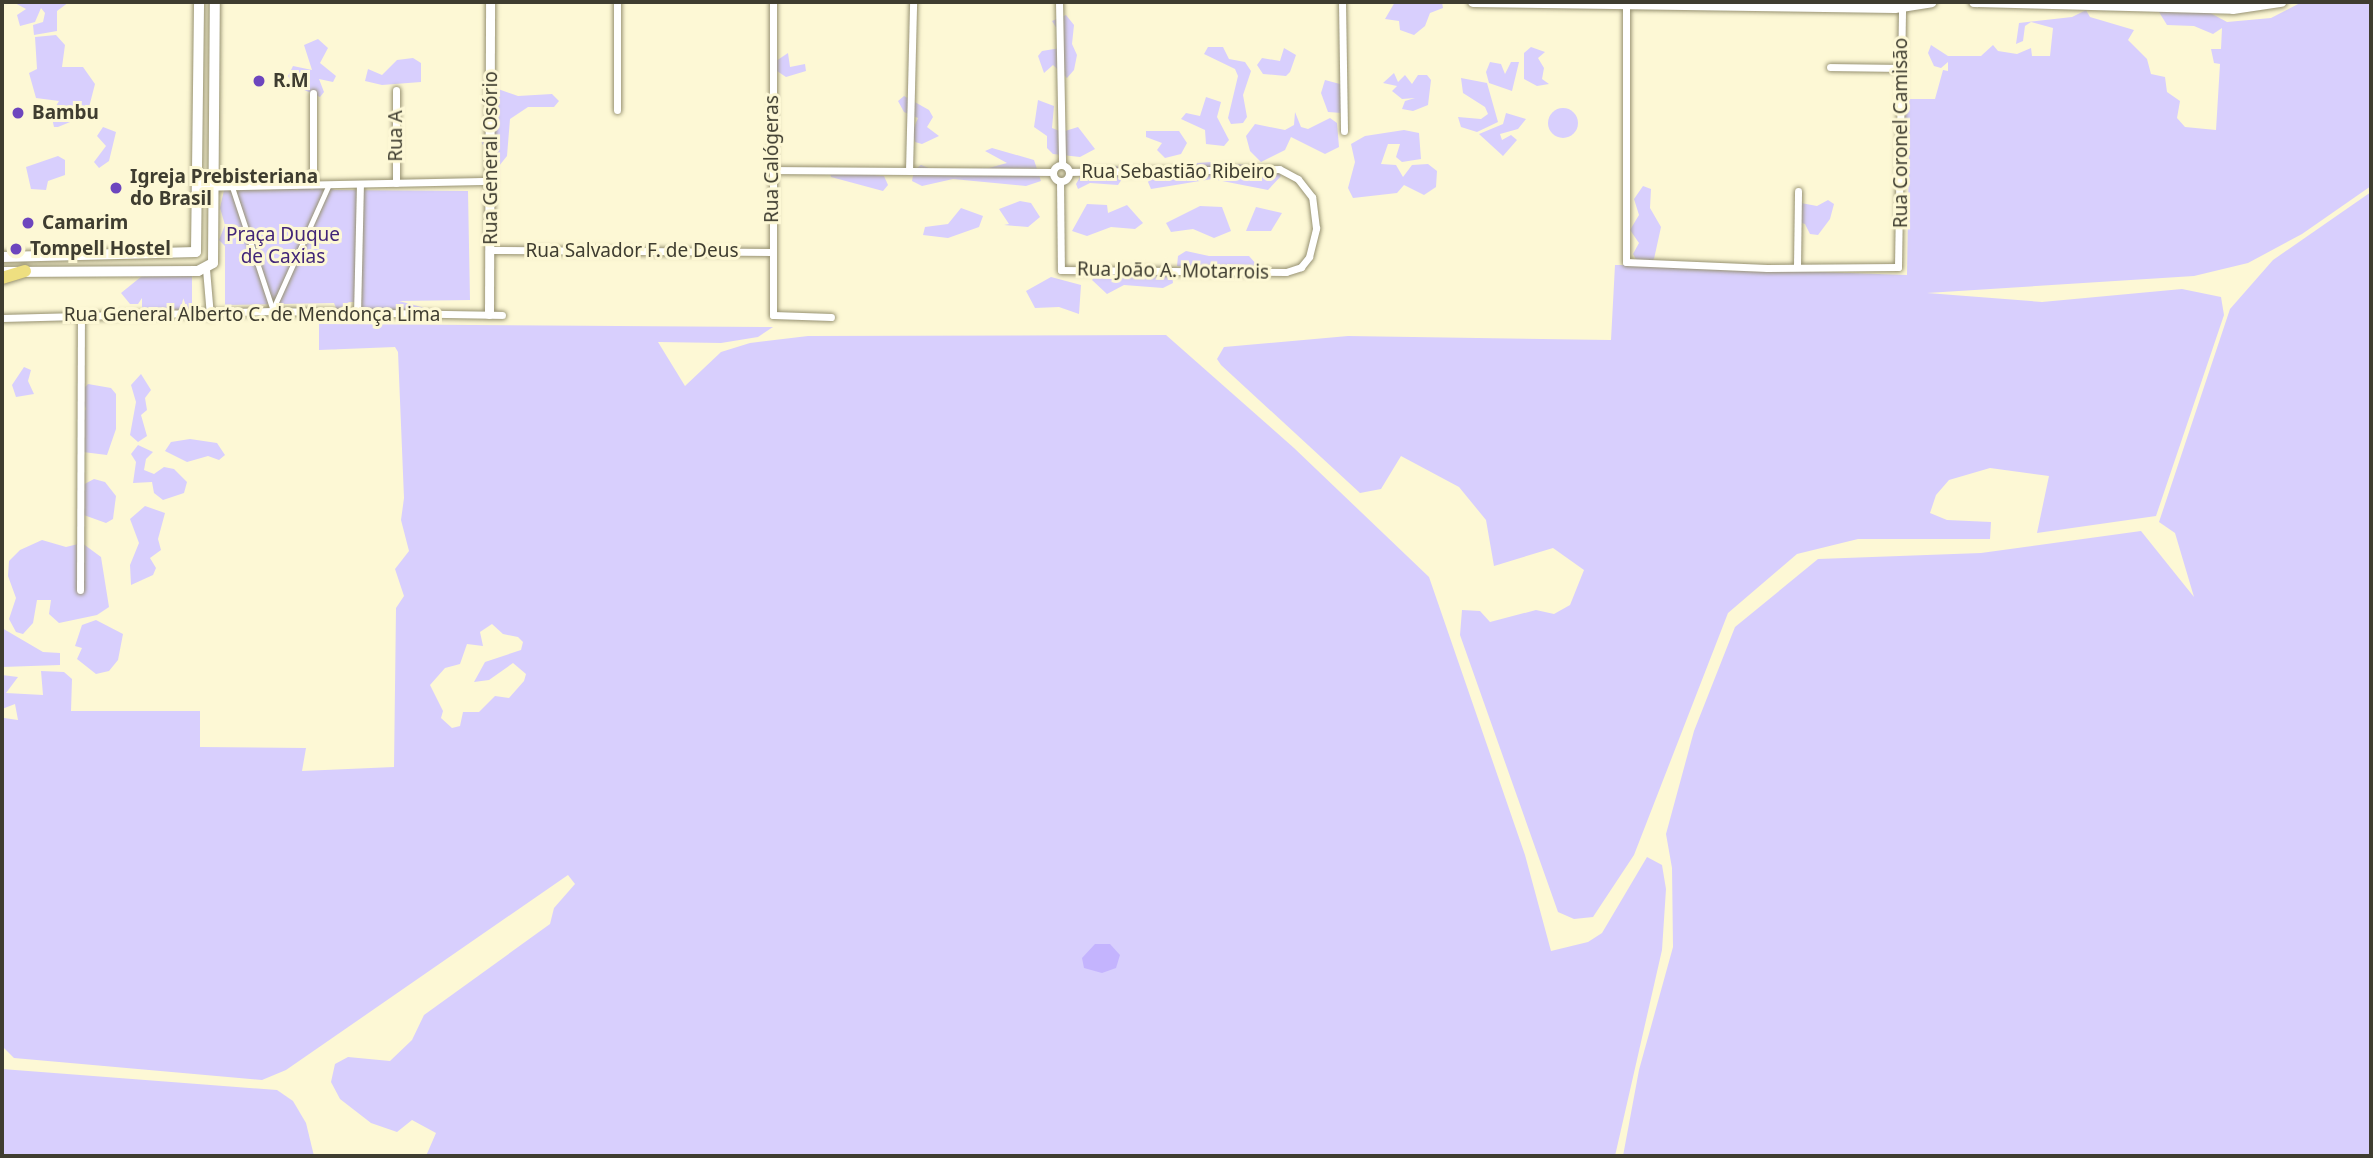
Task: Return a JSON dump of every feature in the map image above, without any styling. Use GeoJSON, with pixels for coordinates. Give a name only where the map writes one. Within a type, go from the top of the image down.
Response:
{"type":"FeatureCollection","features":[{"type":"Feature","properties":{"kind":"main road"},"geometry":{"type":"LineString","coordinates":[[2,257],[192,256],[199,248],[199,2]]}},
{"type":"Feature","properties":{"kind":"main road"},"geometry":{"type":"LineString","coordinates":[[2,272],[206,268],[216,257],[215,2]]}},
{"type":"Feature","properties":{"kind":"main road"},"geometry":{"type":"LineString","coordinates":[[1473,2],[1898,6],[1932,2]]}},
{"type":"Feature","properties":{"kind":"main road"},"geometry":{"type":"LineString","coordinates":[[1974,2],[2211,5],[2281,2]]}},
{"type":"Feature","properties":{"kind":"main road"},"geometry":{"type":"LineString","coordinates":[[2,278],[24,271]]}},
{"type":"Feature","properties":{"kind":"street","name":"Rua General Osório"},"geometry":{"type":"LineString","coordinates":[[489,314],[492,250],[490,2]]}},
{"type":"Feature","properties":{"kind":"street"},"geometry":{"type":"LineString","coordinates":[[617,2],[617,110]]}},
{"type":"Feature","properties":{"kind":"street","name":"Rua Calógeras"},"geometry":{"type":"LineString","coordinates":[[773,2],[773,316],[831,317]]}},
{"type":"Feature","properties":{"kind":"street"},"geometry":{"type":"LineString","coordinates":[[909,171],[913,2]]}},
{"type":"Feature","properties":{"kind":"street"},"geometry":{"type":"LineString","coordinates":[[1059,2],[1062,165],[1069,172],[1060,181],[1053,172],[1062,165]]}},
{"type":"Feature","properties":{"kind":"street"},"geometry":{"type":"LineString","coordinates":[[1342,2],[1344,131]]}},
{"type":"Feature","properties":{"kind":"street"},"geometry":{"type":"LineString","coordinates":[[1626,5],[1624,256],[1634,265],[1797,266],[1798,191]]}},
{"type":"Feature","properties":{"kind":"street","name":"Rua Coronel Camisão"},"geometry":{"type":"LineString","coordinates":[[1797,266],[1898,267],[1901,259],[1898,6]]}},
{"type":"Feature","properties":{"kind":"street"},"geometry":{"type":"LineString","coordinates":[[1830,67],[1900,68]]}},
{"type":"Feature","properties":{"kind":"street","name":"Rua A"},"geometry":{"type":"LineString","coordinates":[[396,90],[396,183]]}},
{"type":"Feature","properties":{"kind":"street"},"geometry":{"type":"LineString","coordinates":[[313,93],[313,184]]}},
{"type":"Feature","properties":{"kind":"street","name":"Rua Sebastião Ribeiro"},"geometry":{"type":"LineString","coordinates":[[1069,172],[1279,169],[1298,179],[1312,197],[1316,229],[1309,257],[1301,267],[1286,272]]}},
{"type":"Feature","properties":{"kind":"street","name":"Rua Sebastião Ribeiro"},"geometry":{"type":"LineString","coordinates":[[772,170],[1053,172]]}},
{"type":"Feature","properties":{"kind":"street"},"geometry":{"type":"LineString","coordinates":[[198,187],[491,181]]}},
{"type":"Feature","properties":{"kind":"street","name":"Rua João A. Motarrois"},"geometry":{"type":"LineString","coordinates":[[1060,181],[1061,270],[1286,272]]}},
{"type":"Feature","properties":{"kind":"street"},"geometry":{"type":"LineString","coordinates":[[272,311],[330,184]]}},
{"type":"Feature","properties":{"kind":"street"},"geometry":{"type":"LineString","coordinates":[[357,315],[360,184]]}},
{"type":"Feature","properties":{"kind":"street"},"geometry":{"type":"LineString","coordinates":[[232,187],[272,311]]}},
{"type":"Feature","properties":{"kind":"street","name":"Rua Salvador F. de Deus"},"geometry":{"type":"LineString","coordinates":[[492,250],[772,252]]}},
{"type":"Feature","properties":{"kind":"street"},"geometry":{"type":"LineString","coordinates":[[206,268],[210,316]]}},
{"type":"Feature","properties":{"kind":"street","name":"Rua General Alberto C. de Mendonça Lima"},"geometry":{"type":"LineString","coordinates":[[2,318],[210,316],[272,311],[357,315],[502,315]]}},
{"type":"Feature","properties":{"kind":"street"},"geometry":{"type":"LineString","coordinates":[[80,590],[81,316]]}},
{"type":"Feature","properties":{"kind":"green space"},"geometry":{"type":"Polygon","coordinates":[[[13,2],[69,2],[57,11],[57,31],[34,35],[33,25],[43,22],[45,13],[41,8],[35,22],[20,26],[17,15],[26,9],[13,2]]]}},
{"type":"Feature","properties":{"kind":"green space"},"geometry":{"type":"Polygon","coordinates":[[[1395,2],[1442,2],[1443,8],[1430,13],[1425,26],[1414,35],[1400,30],[1399,21],[1385,19],[1395,2]]]}},
{"type":"Feature","properties":{"kind":"green space"},"geometry":{"type":"Polygon","coordinates":[[[2172,2],[2190,2],[2227,22],[2271,18],[2302,2],[2371,2],[2371,186],[2302,234],[2248,263],[2194,276],[1927,293],[2042,302],[2182,289],[2221,297],[2224,315],[2156,516],[2037,533],[2049,476],[1990,468],[1949,480],[1936,495],[1930,513],[1947,520],[1991,522],[1990,539],[1858,539],[1797,554],[1728,613],[1634,855],[1593,917],[1574,919],[1558,912],[1460,635],[1462,610],[1480,611],[1490,622],[1536,610],[1554,614],[1570,605],[1584,570],[1553,548],[1494,566],[1486,520],[1459,487],[1401,456],[1381,489],[1360,493],[1221,365],[1217,359],[1224,347],[1348,336],[1611,340],[1615,265],[1639,265],[1633,254],[1639,243],[1630,230],[1639,215],[1634,199],[1643,186],[1651,189],[1650,208],[1661,227],[1654,259],[1644,266],[1907,275],[1909,153],[1903,145],[1906,124],[1900,113],[1910,99],[1935,99],[1943,70],[1948,71],[1948,62],[1941,68],[1934,66],[1928,53],[1931,45],[1948,56],[1981,56],[1993,45],[1998,51],[2017,54],[2031,48],[2032,56],[2050,56],[2053,28],[2031,22],[2025,26],[2023,41],[2016,44],[2019,23],[2072,17],[2086,10],[2090,17],[2134,30],[2128,40],[2147,59],[2151,74],[2165,77],[2167,92],[2180,101],[2177,118],[2185,127],[2216,130],[2220,64],[2214,63],[2211,49],[2221,49],[2222,28],[2213,34],[2194,26],[2167,25],[2159,12],[2172,2]]]}},
{"type":"Feature","properties":{"kind":"green space"},"geometry":{"type":"Polygon","coordinates":[[[1066,15],[1074,25],[1072,44],[1077,55],[1074,70],[1067,78],[1053,65],[1044,73],[1038,56],[1042,51],[1060,48],[1062,37],[1052,21],[1066,15]]]}},
{"type":"Feature","properties":{"kind":"green space"},"geometry":{"type":"Polygon","coordinates":[[[56,35],[65,45],[62,67],[83,67],[95,84],[87,115],[54,127],[51,114],[59,101],[36,98],[29,73],[37,69],[35,37],[56,35]]]}},
{"type":"Feature","properties":{"kind":"green space"},"geometry":{"type":"Polygon","coordinates":[[[318,39],[328,48],[320,63],[336,76],[333,82],[319,79],[324,92],[320,97],[293,85],[288,76],[293,66],[312,70],[304,45],[318,39]]]}},
{"type":"Feature","properties":{"kind":"green space"},"geometry":{"type":"Polygon","coordinates":[[[1208,47],[1223,47],[1229,59],[1245,62],[1251,71],[1243,95],[1247,117],[1243,123],[1231,124],[1228,118],[1238,76],[1235,69],[1204,54],[1208,47]]]}},
{"type":"Feature","properties":{"kind":"green space"},"geometry":{"type":"Polygon","coordinates":[[[1531,47],[1545,52],[1538,58],[1544,68],[1542,79],[1549,84],[1537,86],[1524,79],[1524,53],[1531,47]]]}},
{"type":"Feature","properties":{"kind":"green space"},"geometry":{"type":"Polygon","coordinates":[[[1284,48],[1296,55],[1290,72],[1286,76],[1263,74],[1257,65],[1262,58],[1280,61],[1284,48]]]}},
{"type":"Feature","properties":{"kind":"green space"},"geometry":{"type":"Polygon","coordinates":[[[788,53],[790,67],[805,64],[806,71],[786,77],[777,71],[776,61],[788,53]]]}},
{"type":"Feature","properties":{"kind":"green space"},"geometry":{"type":"Polygon","coordinates":[[[413,58],[421,63],[421,82],[382,85],[365,81],[368,69],[382,75],[397,60],[413,58]]]}},
{"type":"Feature","properties":{"kind":"green space"},"geometry":{"type":"Polygon","coordinates":[[[1490,62],[1501,64],[1505,74],[1511,62],[1519,62],[1512,91],[1489,83],[1486,72],[1490,62]]]}},
{"type":"Feature","properties":{"kind":"green space"},"geometry":{"type":"Polygon","coordinates":[[[1394,73],[1398,82],[1405,75],[1412,84],[1418,75],[1427,75],[1431,80],[1428,105],[1413,111],[1402,109],[1405,101],[1415,98],[1402,99],[1392,91],[1397,86],[1383,83],[1394,73]]]}},
{"type":"Feature","properties":{"kind":"green space"},"geometry":{"type":"Polygon","coordinates":[[[1461,78],[1487,83],[1498,122],[1477,132],[1461,127],[1458,117],[1481,119],[1488,114],[1485,107],[1463,93],[1461,78]]]}},
{"type":"Feature","properties":{"kind":"green space"},"geometry":{"type":"Polygon","coordinates":[[[1325,80],[1340,84],[1342,113],[1328,112],[1321,93],[1325,80]]]}},
{"type":"Feature","properties":{"kind":"green space"},"geometry":{"type":"Polygon","coordinates":[[[498,89],[518,96],[552,94],[559,101],[554,107],[528,107],[510,119],[507,156],[499,166],[491,163],[481,141],[490,124],[493,91],[498,89]]]}},
{"type":"Feature","properties":{"kind":"green space"},"geometry":{"type":"Polygon","coordinates":[[[904,96],[929,110],[933,117],[927,127],[939,136],[922,144],[915,142],[912,132],[918,118],[904,112],[898,101],[904,96]]]}},
{"type":"Feature","properties":{"kind":"green space"},"geometry":{"type":"Polygon","coordinates":[[[1206,97],[1221,102],[1217,117],[1229,140],[1224,146],[1206,144],[1205,130],[1181,119],[1186,113],[1200,116],[1206,97]]]}},
{"type":"Feature","properties":{"kind":"green space"},"geometry":{"type":"Polygon","coordinates":[[[1038,100],[1054,106],[1052,128],[1062,132],[1078,127],[1095,149],[1080,157],[1053,154],[1047,148],[1047,136],[1034,127],[1038,100]]]}},
{"type":"Feature","properties":{"kind":"green space"},"geometry":{"type":"Polygon","coordinates":[[[1563,108],[1574,112],[1578,123],[1574,134],[1563,138],[1552,134],[1548,123],[1552,112],[1563,108]]]}},
{"type":"Feature","properties":{"kind":"green space"},"geometry":{"type":"Polygon","coordinates":[[[1295,112],[1301,127],[1308,129],[1330,118],[1337,123],[1339,147],[1325,154],[1291,137],[1285,150],[1261,162],[1250,151],[1246,136],[1255,124],[1285,130],[1294,125],[1295,112]]]}},
{"type":"Feature","properties":{"kind":"green space"},"geometry":{"type":"Polygon","coordinates":[[[1506,113],[1526,119],[1518,129],[1500,134],[1502,140],[1511,135],[1517,140],[1503,156],[1479,134],[1503,124],[1506,113]]]}},
{"type":"Feature","properties":{"kind":"green space"},"geometry":{"type":"Polygon","coordinates":[[[103,127],[116,132],[109,161],[99,168],[94,162],[106,146],[97,136],[103,127]]]}},
{"type":"Feature","properties":{"kind":"green space"},"geometry":{"type":"Polygon","coordinates":[[[1404,130],[1419,133],[1421,159],[1402,162],[1396,157],[1400,144],[1388,144],[1381,164],[1396,165],[1403,177],[1412,165],[1428,164],[1437,171],[1436,187],[1424,195],[1404,185],[1397,193],[1353,198],[1348,188],[1355,162],[1351,144],[1365,136],[1404,130]]]}},
{"type":"Feature","properties":{"kind":"green space"},"geometry":{"type":"Polygon","coordinates":[[[1146,131],[1179,131],[1187,143],[1181,154],[1165,158],[1157,150],[1162,143],[1146,137],[1146,131]]]}},
{"type":"Feature","properties":{"kind":"green space"},"geometry":{"type":"Polygon","coordinates":[[[992,148],[1034,160],[1041,181],[1026,186],[953,179],[922,186],[912,181],[914,170],[921,165],[934,170],[989,168],[1007,163],[985,151],[992,148]]]}},
{"type":"Feature","properties":{"kind":"green space"},"geometry":{"type":"Polygon","coordinates":[[[58,156],[65,160],[65,175],[48,181],[46,190],[31,189],[26,167],[58,156]]]}},
{"type":"Feature","properties":{"kind":"green space"},"geometry":{"type":"Polygon","coordinates":[[[1211,162],[1273,167],[1281,176],[1268,190],[1212,179],[1151,189],[1148,182],[1157,170],[1172,165],[1211,162]]]}},
{"type":"Feature","properties":{"kind":"green space"},"geometry":{"type":"Polygon","coordinates":[[[1117,166],[1126,173],[1118,185],[1090,183],[1078,189],[1076,184],[1085,168],[1117,166]]]}},
{"type":"Feature","properties":{"kind":"green space"},"geometry":{"type":"Polygon","coordinates":[[[830,173],[884,176],[888,185],[883,191],[831,177],[830,173]]]}},
{"type":"Feature","properties":{"kind":"green space","name":"Praça Duque de Caxias"},"geometry":{"type":"Polygon","coordinates":[[[307,185],[312,190],[321,185],[335,190],[468,191],[470,300],[399,301],[429,309],[427,314],[374,317],[361,315],[357,308],[362,302],[349,302],[337,310],[334,303],[225,305],[225,246],[219,240],[225,225],[220,208],[224,190],[270,190],[279,186],[297,190],[307,185]]]}},
{"type":"Feature","properties":{"kind":"green space"},"geometry":{"type":"Polygon","coordinates":[[[2371,192],[2371,1156],[1623,1156],[1639,1070],[1673,947],[1672,868],[1666,834],[1694,731],[1735,627],[1818,559],[1981,553],[2141,531],[2194,597],[2175,533],[2159,522],[2230,309],[2273,260],[2371,192]]]}},
{"type":"Feature","properties":{"kind":"green space"},"geometry":{"type":"Polygon","coordinates":[[[1828,200],[1834,204],[1830,219],[1818,235],[1810,234],[1805,224],[1798,222],[1801,203],[1817,206],[1828,200]]]}},
{"type":"Feature","properties":{"kind":"green space"},"geometry":{"type":"Polygon","coordinates":[[[1020,201],[1031,203],[1040,217],[1028,227],[1004,225],[1009,224],[999,209],[1020,201]]]}},
{"type":"Feature","properties":{"kind":"green space"},"geometry":{"type":"Polygon","coordinates":[[[1087,204],[1107,205],[1108,213],[1127,205],[1143,223],[1135,229],[1111,227],[1087,236],[1072,231],[1087,204]]]}},
{"type":"Feature","properties":{"kind":"green space"},"geometry":{"type":"Polygon","coordinates":[[[1200,206],[1222,207],[1231,231],[1214,238],[1193,229],[1171,232],[1166,223],[1200,206]]]}},
{"type":"Feature","properties":{"kind":"green space"},"geometry":{"type":"Polygon","coordinates":[[[1256,207],[1282,213],[1271,231],[1246,231],[1256,207]]]}},
{"type":"Feature","properties":{"kind":"green space"},"geometry":{"type":"Polygon","coordinates":[[[961,208],[983,216],[979,227],[948,238],[923,235],[925,227],[948,224],[961,208]]]}},
{"type":"Feature","properties":{"kind":"green space"},"geometry":{"type":"Polygon","coordinates":[[[1186,251],[1209,256],[1249,256],[1258,266],[1256,273],[1242,274],[1177,266],[1178,256],[1186,251]]]}},
{"type":"Feature","properties":{"kind":"green space"},"geometry":{"type":"Polygon","coordinates":[[[1111,267],[1132,275],[1172,275],[1173,283],[1163,288],[1124,285],[1107,294],[1092,280],[1102,268],[1111,267]]]}},
{"type":"Feature","properties":{"kind":"green space"},"geometry":{"type":"Polygon","coordinates":[[[142,276],[192,276],[192,310],[142,309],[142,298],[138,304],[130,304],[121,293],[142,276]]]}},
{"type":"Feature","properties":{"kind":"green space"},"geometry":{"type":"Polygon","coordinates":[[[1051,277],[1081,285],[1079,314],[1059,307],[1035,308],[1026,291],[1051,277]]]}},
{"type":"Feature","properties":{"kind":"green space"},"geometry":{"type":"Polygon","coordinates":[[[319,324],[773,327],[758,337],[721,343],[658,342],[685,386],[721,352],[750,343],[808,336],[1166,335],[1294,448],[1429,577],[1525,855],[1551,951],[1588,942],[1602,933],[1647,857],[1662,865],[1666,889],[1662,950],[1615,1156],[426,1156],[436,1133],[412,1120],[397,1132],[371,1123],[340,1099],[331,1082],[335,1064],[348,1057],[390,1061],[412,1040],[424,1015],[550,924],[554,908],[575,884],[568,875],[286,1070],[262,1080],[14,1058],[2,1046],[2,725],[4,718],[18,720],[15,704],[2,709],[2,675],[18,677],[6,693],[43,695],[41,671],[64,672],[72,679],[71,711],[200,711],[200,747],[306,748],[302,771],[394,767],[396,608],[404,596],[395,569],[409,551],[401,520],[404,498],[398,352],[395,347],[319,350],[319,324]],[[492,624],[480,632],[483,646],[467,644],[460,664],[445,668],[430,685],[443,711],[441,718],[452,728],[460,726],[463,712],[479,712],[495,696],[509,698],[524,681],[526,674],[513,663],[489,680],[474,682],[485,662],[521,650],[523,642],[518,637],[503,634],[492,624]]]}},
{"type":"Feature","properties":{"kind":"green space"},"geometry":{"type":"Polygon","coordinates":[[[24,367],[31,370],[28,381],[34,394],[16,397],[12,385],[24,367]]]}},
{"type":"Feature","properties":{"kind":"green space"},"geometry":{"type":"Polygon","coordinates":[[[141,374],[151,390],[145,398],[147,410],[141,415],[147,436],[138,442],[130,435],[136,402],[131,385],[141,374]]]}},
{"type":"Feature","properties":{"kind":"green space"},"geometry":{"type":"Polygon","coordinates":[[[88,384],[111,388],[116,394],[116,429],[107,455],[83,452],[80,418],[86,409],[80,392],[88,384]]]}},
{"type":"Feature","properties":{"kind":"green space"},"geometry":{"type":"Polygon","coordinates":[[[190,439],[217,443],[225,455],[219,460],[208,456],[187,462],[165,451],[171,442],[190,439]]]}},
{"type":"Feature","properties":{"kind":"green space"},"geometry":{"type":"Polygon","coordinates":[[[138,445],[153,452],[146,459],[144,470],[154,474],[164,467],[174,469],[187,482],[184,493],[163,500],[154,493],[152,482],[133,483],[136,462],[131,454],[138,445]]]}},
{"type":"Feature","properties":{"kind":"green space"},"geometry":{"type":"Polygon","coordinates":[[[94,479],[105,482],[116,496],[113,519],[106,523],[81,514],[77,488],[94,479]]]}},
{"type":"Feature","properties":{"kind":"green space"},"geometry":{"type":"Polygon","coordinates":[[[145,506],[165,513],[158,539],[161,550],[150,558],[156,568],[153,575],[131,585],[130,565],[139,543],[130,519],[145,506]]]}},
{"type":"Feature","properties":{"kind":"green space"},"geometry":{"type":"Polygon","coordinates":[[[42,540],[66,547],[82,543],[101,557],[109,607],[97,615],[59,623],[49,614],[51,600],[37,600],[33,623],[23,634],[16,632],[9,619],[16,598],[8,576],[9,561],[20,550],[42,540]]]}},
{"type":"Feature","properties":{"kind":"green space"},"geometry":{"type":"Polygon","coordinates":[[[96,620],[123,634],[118,660],[109,671],[96,674],[77,659],[82,648],[75,646],[82,625],[96,620]]]}},
{"type":"Feature","properties":{"kind":"green space"},"geometry":{"type":"Polygon","coordinates":[[[2,628],[43,652],[60,653],[60,665],[2,667],[2,628]]]}},
{"type":"Feature","properties":{"kind":"green space"},"geometry":{"type":"Polygon","coordinates":[[[2,1069],[277,1090],[293,1101],[306,1123],[314,1156],[2,1156],[2,1069]]]}},
{"type":"Feature","properties":{"kind":"shaded area"},"geometry":{"type":"Polygon","coordinates":[[[1095,944],[1110,944],[1120,955],[1116,968],[1102,973],[1084,968],[1082,958],[1095,944]]]}},
{"type":"Feature","properties":{"kind":"place","name":"R.M"},"geometry":{"type":"Point","coordinates":[259,81]}},
{"type":"Feature","properties":{"kind":"place","name":"Bambu"},"geometry":{"type":"Point","coordinates":[18,113]}},
{"type":"Feature","properties":{"kind":"place","name":"Igreja Prebisteriana do Brasil"},"geometry":{"type":"Point","coordinates":[116,188]}},
{"type":"Feature","properties":{"kind":"place","name":"Camarim"},"geometry":{"type":"Point","coordinates":[28,223]}},
{"type":"Feature","properties":{"kind":"place","name":"Tompell Hostel"},"geometry":{"type":"Point","coordinates":[16,249]}}]}
